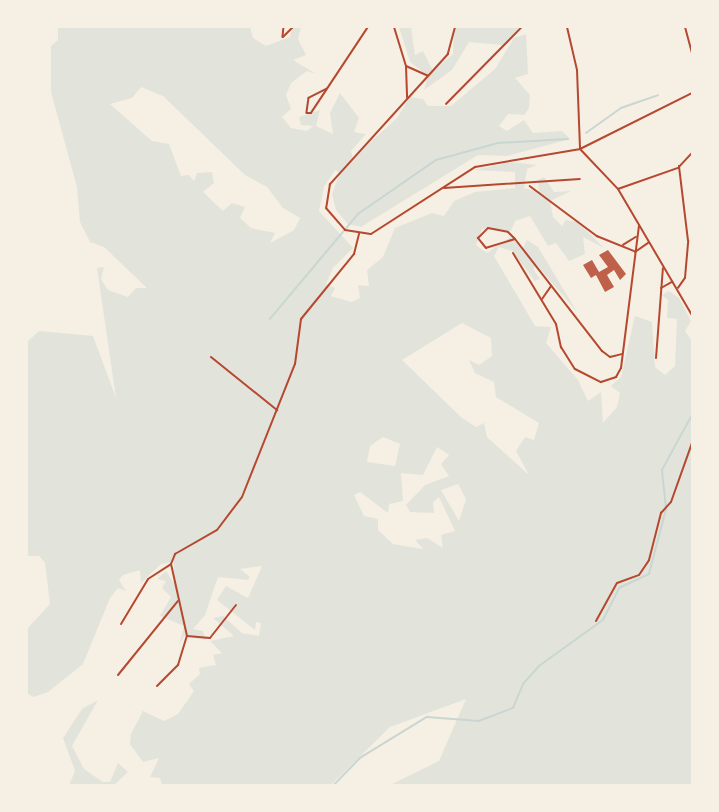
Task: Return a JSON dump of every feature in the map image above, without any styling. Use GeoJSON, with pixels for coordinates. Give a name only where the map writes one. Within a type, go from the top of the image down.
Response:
{"type":"FeatureCollection","features":[{"type":"Feature","properties":{"kind":"street"},"geometry":{"type":"LineString","coordinates":[[394,27],[406,66],[407,98]]}},
{"type":"Feature","properties":{"kind":"street"},"geometry":{"type":"LineString","coordinates":[[454,27],[448,54],[338,172],[326,195],[330,217],[359,234],[396,221],[488,161],[580,149],[692,93]]}},
{"type":"Feature","properties":{"kind":"street"},"geometry":{"type":"LineString","coordinates":[[567,27],[577,70],[580,149],[618,189],[692,315]]}},
{"type":"Feature","properties":{"kind":"street"},"geometry":{"type":"LineString","coordinates":[[685,27],[692,53]]}},
{"type":"Feature","properties":{"kind":"street"},"geometry":{"type":"LineString","coordinates":[[406,66],[428,76]]}},
{"type":"Feature","properties":{"kind":"street"},"geometry":{"type":"LineString","coordinates":[[513,253],[542,298],[561,347],[585,379],[601,382],[616,377],[639,225]]}},
{"type":"Feature","properties":{"kind":"street"},"geometry":{"type":"LineString","coordinates":[[515,239],[486,248],[478,238],[488,228],[515,239],[602,351],[610,357],[621,354]]}},
{"type":"Feature","properties":{"kind":"street"},"geometry":{"type":"LineString","coordinates":[[157,686],[178,665],[187,636],[171,564],[175,554],[217,530],[230,514],[295,364],[301,319],[354,254],[359,234]]}},
{"type":"Feature","properties":{"kind":"street"},"geometry":{"type":"LineString","coordinates":[[635,252],[648,243]]}},
{"type":"Feature","properties":{"kind":"street"},"geometry":{"type":"LineString","coordinates":[[656,358],[663,268]]}},
{"type":"Feature","properties":{"kind":"street"},"geometry":{"type":"LineString","coordinates":[[661,288],[673,282]]}},
{"type":"Feature","properties":{"kind":"street"},"geometry":{"type":"LineString","coordinates":[[542,298],[551,286]]}},
{"type":"Feature","properties":{"kind":"street"},"geometry":{"type":"LineString","coordinates":[[211,357],[277,410]]}},
{"type":"Feature","properties":{"kind":"street"},"geometry":{"type":"LineString","coordinates":[[596,621],[617,583],[645,568],[663,511],[669,505],[692,443]]}},
{"type":"Feature","properties":{"kind":"street"},"geometry":{"type":"LineString","coordinates":[[121,624],[148,579],[171,564]]}},
{"type":"Feature","properties":{"kind":"street"},"geometry":{"type":"LineString","coordinates":[[118,675],[178,601]]}},
{"type":"Feature","properties":{"kind":"street"},"geometry":{"type":"LineString","coordinates":[[187,636],[210,638],[236,605]]}},
{"type":"Feature","properties":{"kind":"lane"},"geometry":{"type":"LineString","coordinates":[[284,27],[283,38],[293,27]]}},
{"type":"Feature","properties":{"kind":"lane"},"geometry":{"type":"LineString","coordinates":[[327,89],[309,98],[307,113],[311,113],[327,89],[368,27]]}},
{"type":"Feature","properties":{"kind":"lane"},"geometry":{"type":"LineString","coordinates":[[446,104],[522,27]]}},
{"type":"Feature","properties":{"kind":"lane"},"geometry":{"type":"LineString","coordinates":[[618,189],[679,168],[692,153]]}},
{"type":"Feature","properties":{"kind":"lane"},"geometry":{"type":"LineString","coordinates":[[677,288],[685,278],[688,241],[679,168]]}},
{"type":"Feature","properties":{"kind":"lane"},"geometry":{"type":"LineString","coordinates":[[444,188],[528,185],[580,179]]}},
{"type":"Feature","properties":{"kind":"lane"},"geometry":{"type":"LineString","coordinates":[[528,185],[597,236],[635,252]]}},
{"type":"Feature","properties":{"kind":"lane"},"geometry":{"type":"LineString","coordinates":[[622,245],[637,237]]}},
{"type":"Feature","properties":{"kind":"shaded area"},"geometry":{"type":"Polygon","coordinates":[[[58,27],[250,27],[253,38],[266,46],[290,37],[292,27],[301,27],[298,39],[306,55],[293,60],[316,74],[307,71],[291,83],[286,95],[291,109],[282,117],[291,128],[307,131],[313,126],[301,125],[299,117],[320,110],[316,126],[333,134],[330,113],[340,93],[359,118],[354,132],[366,134],[351,151],[353,158],[397,118],[410,97],[423,99],[428,106],[451,106],[495,69],[514,38],[526,34],[528,74],[515,78],[530,95],[529,108],[524,115],[508,114],[499,126],[507,131],[524,120],[533,133],[562,131],[570,139],[507,156],[478,155],[361,227],[348,224],[336,210],[332,194],[340,173],[335,170],[324,187],[319,211],[353,248],[333,268],[326,284],[335,288],[331,296],[351,302],[360,298],[358,285],[369,286],[367,270],[383,257],[395,228],[432,213],[444,216],[454,201],[475,192],[515,188],[515,172],[474,170],[511,162],[537,165],[527,169],[524,188],[539,192],[538,180],[544,177],[554,192],[571,191],[550,201],[553,217],[562,226],[566,220],[578,222],[604,248],[583,237],[585,254],[569,261],[556,243],[548,246],[530,216],[515,221],[511,231],[482,229],[476,245],[487,253],[510,237],[523,248],[527,240],[538,247],[577,312],[536,264],[533,269],[540,279],[535,281],[512,251],[499,247],[494,256],[535,326],[551,327],[546,343],[578,380],[588,401],[601,392],[603,423],[617,407],[620,393],[611,386],[621,377],[635,316],[652,322],[655,367],[665,375],[675,366],[677,319],[667,318],[668,300],[662,295],[669,291],[679,298],[691,321],[685,331],[692,341],[692,785],[390,785],[439,761],[466,699],[390,727],[331,785],[162,785],[160,778],[150,777],[159,758],[143,762],[130,744],[131,734],[143,711],[164,721],[178,714],[194,691],[189,684],[200,674],[199,668],[216,665],[213,655],[222,653],[210,641],[234,636],[213,618],[223,616],[242,633],[259,636],[261,623],[256,622],[255,630],[217,600],[226,586],[248,598],[262,566],[240,569],[250,577],[248,580],[218,577],[205,615],[193,629],[203,631],[206,640],[184,636],[179,645],[184,626],[160,616],[171,597],[162,588],[166,581],[157,579],[166,571],[174,583],[174,562],[161,564],[141,583],[140,570],[123,575],[119,580],[126,591],[118,588],[110,598],[83,664],[48,692],[33,697],[27,693],[27,629],[50,604],[45,563],[39,556],[27,556],[27,342],[39,331],[93,336],[116,398],[97,268],[104,267],[101,279],[108,290],[128,297],[136,288],[147,288],[104,247],[90,242],[80,222],[77,187],[51,92],[51,46],[58,40],[58,27]],[[141,87],[132,98],[110,104],[152,141],[169,144],[181,176],[189,175],[194,181],[197,173],[212,172],[214,183],[203,192],[223,211],[232,203],[245,207],[240,218],[251,228],[275,233],[270,243],[294,230],[300,218],[283,208],[267,187],[245,175],[163,96],[141,87]],[[462,323],[402,360],[462,418],[476,427],[484,423],[487,437],[529,475],[516,451],[525,437],[534,440],[539,423],[496,397],[494,382],[475,373],[469,360],[479,365],[492,356],[491,338],[462,323]],[[383,437],[370,446],[367,462],[395,466],[400,444],[383,437]],[[437,447],[423,475],[401,473],[403,501],[389,504],[388,513],[360,492],[354,495],[364,516],[378,519],[378,530],[393,544],[423,549],[415,540],[427,538],[443,548],[441,535],[455,531],[439,497],[433,502],[434,513],[410,512],[406,505],[425,485],[449,476],[441,464],[449,455],[437,447]],[[458,484],[441,490],[459,521],[466,499],[458,484]]]}},
{"type":"Feature","properties":{"kind":"shaded area"},"geometry":{"type":"Polygon","coordinates":[[[399,27],[411,27],[415,55],[423,51],[433,71],[453,54],[454,27],[520,27],[502,45],[469,42],[452,70],[424,90],[428,76],[410,62],[399,27]]]}},
{"type":"Feature","properties":{"kind":"shaded area"},"geometry":{"type":"Polygon","coordinates":[[[98,700],[72,746],[84,769],[103,782],[110,782],[118,763],[128,772],[114,785],[69,785],[75,771],[63,738],[82,709],[98,700]]]}},
{"type":"Feature","properties":{"kind":"building"},"geometry":{"type":"Polygon","coordinates":[[[608,250],[626,274],[620,280],[614,270],[607,275],[614,287],[605,292],[596,275],[591,278],[583,265],[592,260],[599,272],[608,267],[599,255],[608,250]]]}},
{"type":"Feature","properties":{"kind":"waterway"},"geometry":{"type":"LineString","coordinates":[[586,133],[621,108],[658,95]]}},
{"type":"Feature","properties":{"kind":"waterway"},"geometry":{"type":"LineString","coordinates":[[270,319],[358,214],[436,160],[498,143],[568,139]]}},
{"type":"Feature","properties":{"kind":"waterway"},"geometry":{"type":"LineString","coordinates":[[334,785],[360,758],[427,717],[479,721],[513,708],[523,684],[539,666],[603,620],[619,588],[649,574],[666,509],[662,470],[692,415]]}}]}
